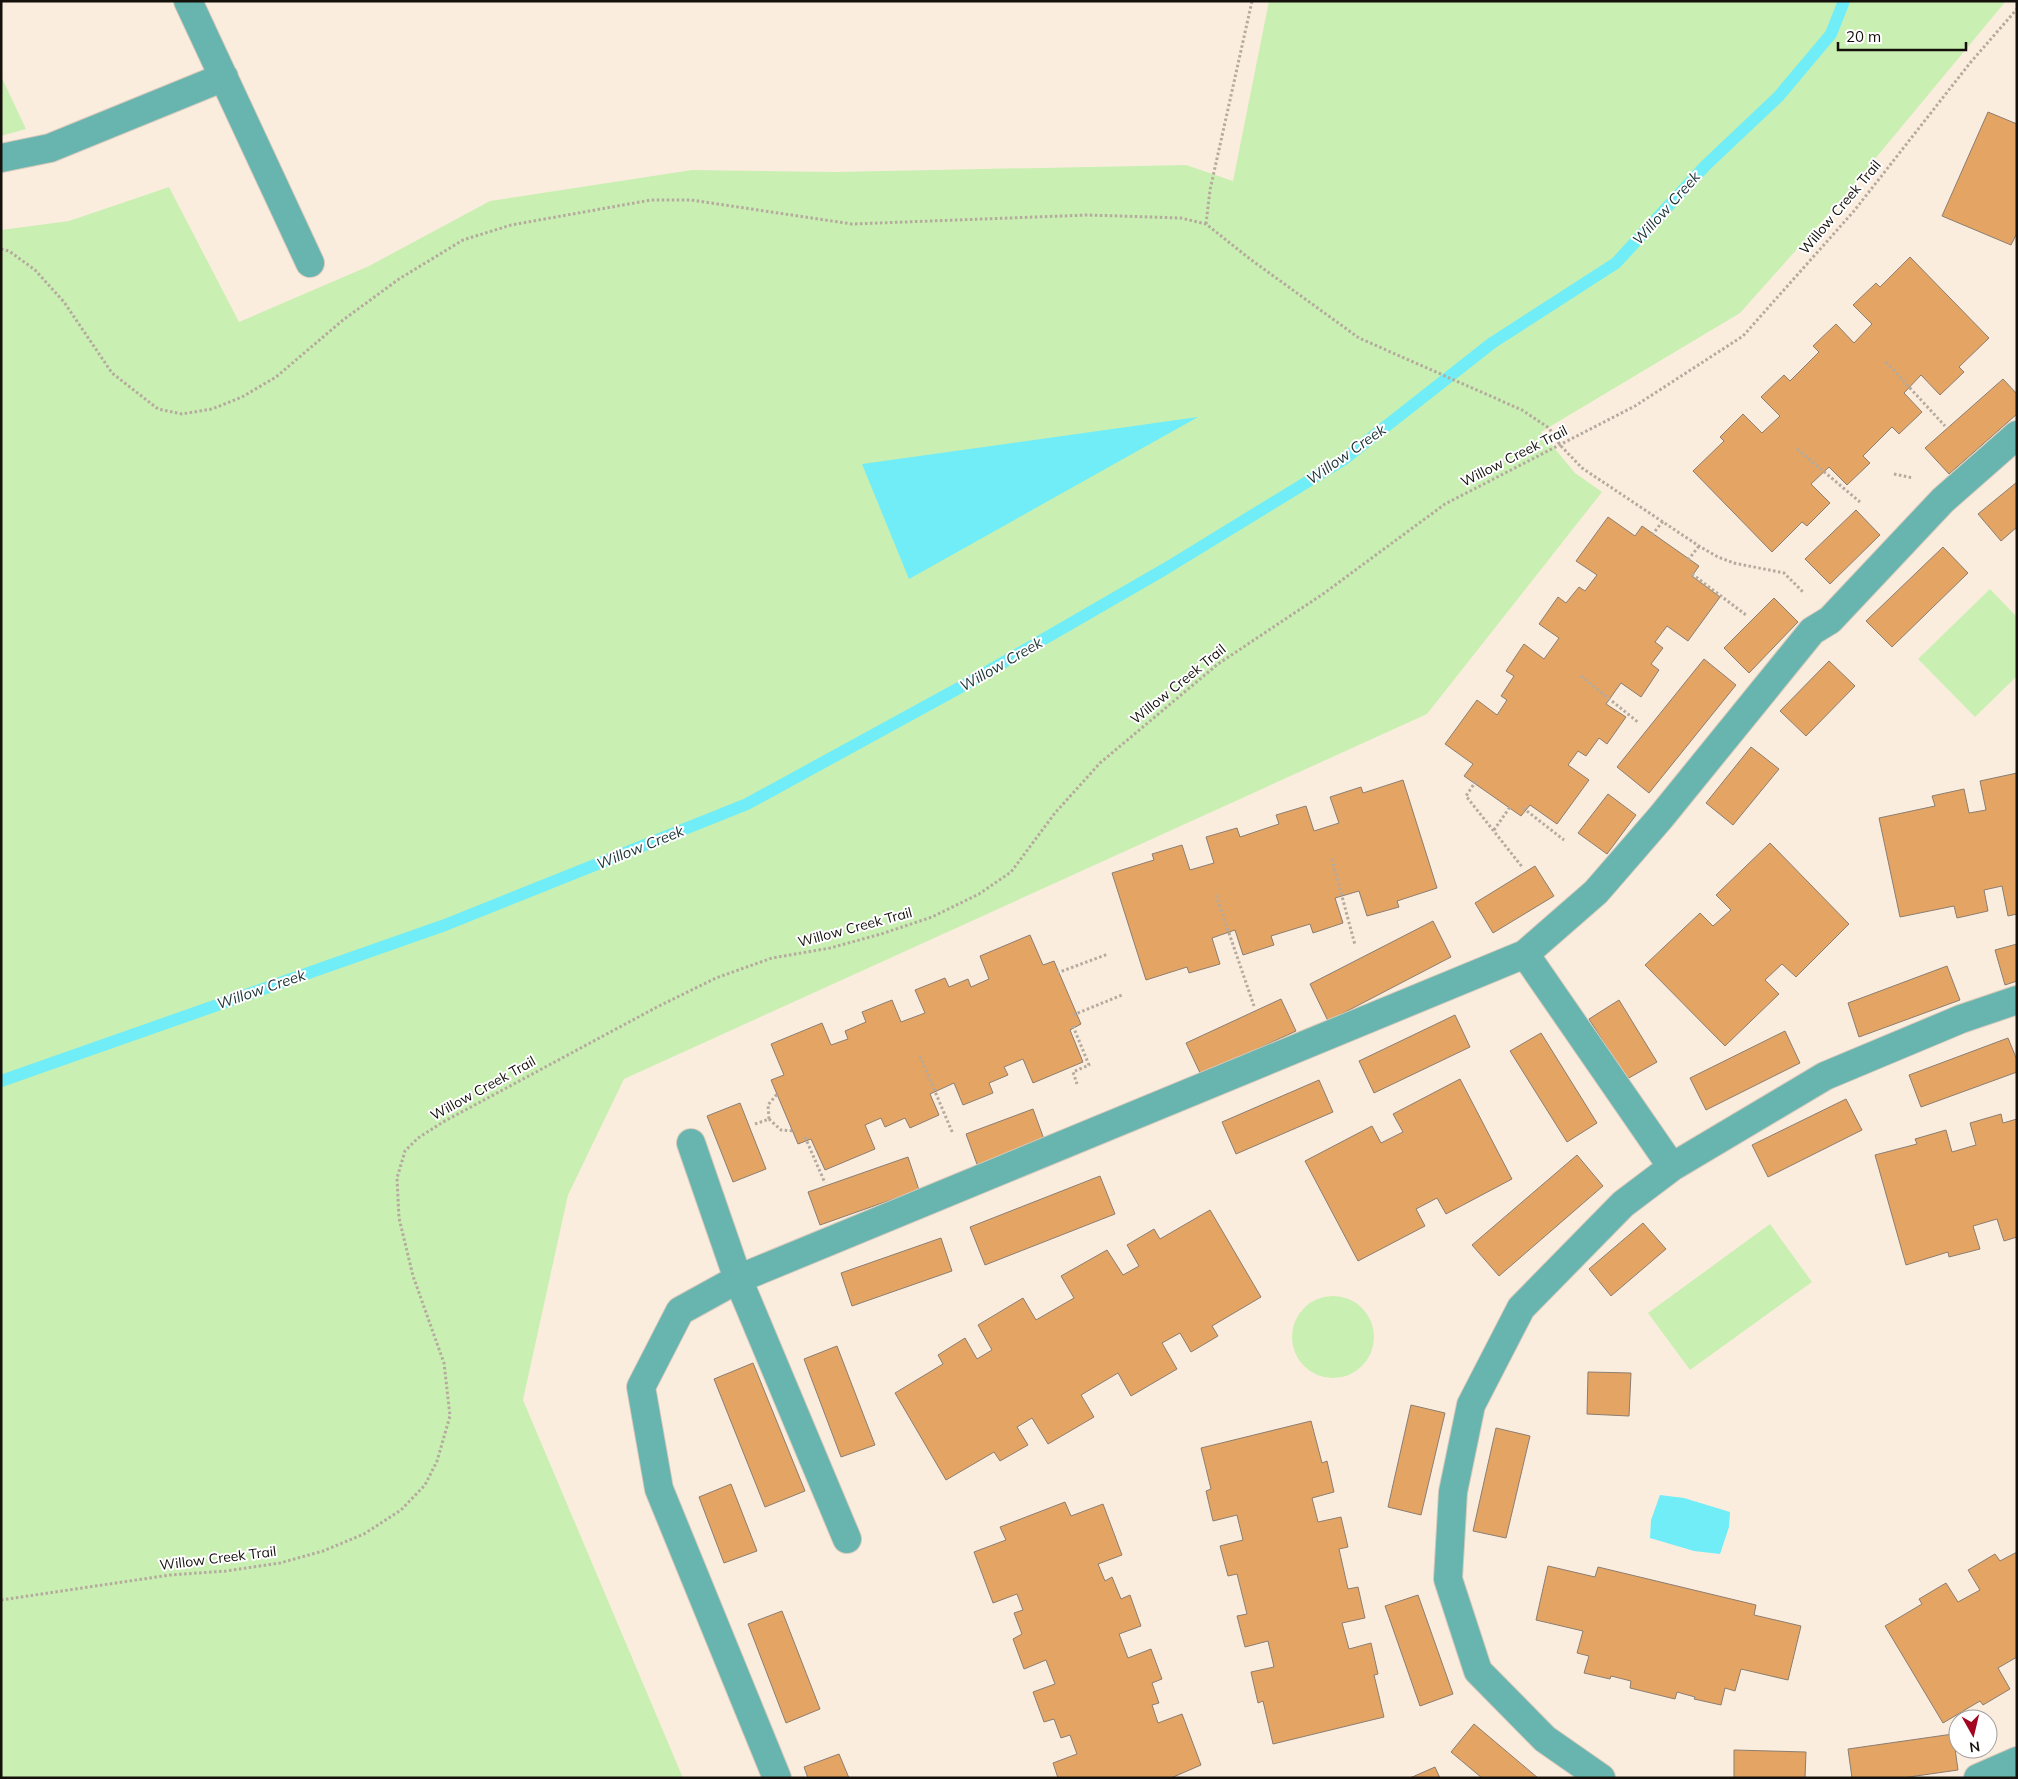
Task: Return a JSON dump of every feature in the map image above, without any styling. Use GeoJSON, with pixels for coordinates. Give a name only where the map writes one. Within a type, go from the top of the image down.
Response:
{"type":"FeatureCollection","features":[{"type":"Feature","properties":{"kind":"lane"},"geometry":{"type":"LineString","coordinates":[[188,1],[310,263]]}},
{"type":"Feature","properties":{"kind":"lane"},"geometry":{"type":"LineString","coordinates":[[1,158],[50,148],[224,77]]}},
{"type":"Feature","properties":{"kind":"lane"},"geometry":{"type":"LineString","coordinates":[[777,1778],[659,1490],[641,1387],[680,1311],[738,1279],[1525,954],[1596,892],[1661,817],[1812,631],[1830,620],[1943,500],[2017,435]]}},
{"type":"Feature","properties":{"kind":"lane"},"geometry":{"type":"LineString","coordinates":[[1525,954],[1672,1167]]}},
{"type":"Feature","properties":{"kind":"lane"},"geometry":{"type":"LineString","coordinates":[[1601,1778],[1545,1739],[1478,1670],[1448,1579],[1453,1492],[1472,1405],[1521,1308],[1623,1204],[1672,1167],[1825,1076],[1961,1019],[2017,1000]]}},
{"type":"Feature","properties":{"kind":"lane"},"geometry":{"type":"LineString","coordinates":[[691,1143],[738,1279],[847,1539]]}},
{"type":"Feature","properties":{"kind":"lane"},"geometry":{"type":"LineString","coordinates":[[1978,1778],[2017,1761]]}},
{"type":"Feature","properties":{"kind":"path"},"geometry":{"type":"LineString","coordinates":[[1206,224],[1210,190],[1252,1]]}},
{"type":"Feature","properties":{"kind":"path","name":"Willow Creek Trail"},"geometry":{"type":"LineString","coordinates":[[1,1600],[170,1575],[226,1571],[280,1563],[323,1551],[364,1534],[401,1510],[425,1485],[437,1461],[450,1416],[444,1363],[413,1276],[399,1218],[397,1178],[405,1151],[418,1138],[442,1122],[657,1007],[716,978],[772,958],[830,948],[932,917],[979,894],[1011,872],[1056,812],[1100,763],[1218,664],[1323,594],[1445,504],[1635,406],[1743,336],[1854,211],[1970,63],[2017,9]]}},
{"type":"Feature","properties":{"kind":"path"},"geometry":{"type":"LineString","coordinates":[[1,250],[9,251],[34,270],[64,302],[112,373],[158,409],[182,414],[212,409],[276,378],[343,320],[399,279],[463,240],[511,225],[651,200],[691,200],[852,224],[1088,216],[1181,218],[1206,224],[1359,338],[1522,410],[1549,428],[1560,445],[1582,468],[1698,546],[1734,563],[1784,573],[1808,598]]}},
{"type":"Feature","properties":{"kind":"path"},"geometry":{"type":"LineString","coordinates":[[1886,362],[1945,426]]}},
{"type":"Feature","properties":{"kind":"path"},"geometry":{"type":"LineString","coordinates":[[1797,448],[1860,502]]}},
{"type":"Feature","properties":{"kind":"path"},"geometry":{"type":"LineString","coordinates":[[1894,474],[1913,478]]}},
{"type":"Feature","properties":{"kind":"path"},"geometry":{"type":"LineString","coordinates":[[1652,535],[1662,521]]}},
{"type":"Feature","properties":{"kind":"path"},"geometry":{"type":"LineString","coordinates":[[1688,560],[1698,546]]}},
{"type":"Feature","properties":{"kind":"path"},"geometry":{"type":"LineString","coordinates":[[1692,574],[1746,615]]}},
{"type":"Feature","properties":{"kind":"path"},"geometry":{"type":"LineString","coordinates":[[1581,676],[1639,723]]}},
{"type":"Feature","properties":{"kind":"path"},"geometry":{"type":"LineString","coordinates":[[1476,781],[1466,796],[1523,868]]}},
{"type":"Feature","properties":{"kind":"path"},"geometry":{"type":"LineString","coordinates":[[1494,830],[1510,807]]}},
{"type":"Feature","properties":{"kind":"path"},"geometry":{"type":"LineString","coordinates":[[1523,808],[1564,840]]}},
{"type":"Feature","properties":{"kind":"path"},"geometry":{"type":"LineString","coordinates":[[1332,860],[1355,945]]}},
{"type":"Feature","properties":{"kind":"path"},"geometry":{"type":"LineString","coordinates":[[1216,894],[1254,1006]]}},
{"type":"Feature","properties":{"kind":"path"},"geometry":{"type":"LineString","coordinates":[[1057,973],[1108,954]]}},
{"type":"Feature","properties":{"kind":"path"},"geometry":{"type":"LineString","coordinates":[[1073,1015],[1122,995]]}},
{"type":"Feature","properties":{"kind":"path"},"geometry":{"type":"LineString","coordinates":[[1073,1026],[1089,1065],[1073,1072],[1077,1084]]}},
{"type":"Feature","properties":{"kind":"path"},"geometry":{"type":"LineString","coordinates":[[920,1056],[953,1134]]}},
{"type":"Feature","properties":{"kind":"path"},"geometry":{"type":"LineString","coordinates":[[778,1093],[768,1105],[769,1119],[782,1130],[796,1131]]}},
{"type":"Feature","properties":{"kind":"path"},"geometry":{"type":"LineString","coordinates":[[755,1124],[769,1119]]}},
{"type":"Feature","properties":{"kind":"path"},"geometry":{"type":"LineString","coordinates":[[805,1137],[825,1183]]}},
{"type":"Feature","properties":{"kind":"green space"},"geometry":{"type":"Polygon","coordinates":[[[1269,1],[2006,1],[1840,201],[1740,313],[1541,432],[1575,473],[1602,492],[1427,714],[624,1079],[568,1195],[523,1400],[683,1778],[1,1778],[1,230],[69,221],[169,187],[239,322],[369,266],[490,201],[692,170],[835,172],[1186,165],[1233,181],[1269,1]]]}},
{"type":"Feature","properties":{"kind":"green space"},"geometry":{"type":"Polygon","coordinates":[[[1,76],[26,129],[1,136],[1,76]]]}},
{"type":"Feature","properties":{"kind":"green space"},"geometry":{"type":"Polygon","coordinates":[[[1990,589],[2017,617],[2017,676],[1975,717],[1918,659],[1990,589]]]}},
{"type":"Feature","properties":{"kind":"green space"},"geometry":{"type":"Polygon","coordinates":[[[1770,1224],[1812,1282],[1690,1370],[1648,1313],[1770,1224]]]}},
{"type":"Feature","properties":{"kind":"green space"},"geometry":{"type":"Polygon","coordinates":[[[1333,1296],[1349,1300],[1362,1308],[1370,1321],[1374,1337],[1370,1353],[1362,1366],[1349,1374],[1333,1378],[1317,1374],[1304,1366],[1296,1353],[1292,1337],[1296,1321],[1304,1308],[1317,1300],[1333,1296]]]}},
{"type":"Feature","properties":{"kind":"water"},"geometry":{"type":"Polygon","coordinates":[[[1198,417],[909,579],[862,464],[1198,417]]]}},
{"type":"Feature","properties":{"kind":"water"},"geometry":{"type":"Polygon","coordinates":[[[1660,1495],[1684,1498],[1730,1512],[1729,1527],[1720,1554],[1694,1551],[1650,1538],[1651,1520],[1660,1495]]]}},
{"type":"Feature","properties":{"kind":"building"},"geometry":{"type":"Polygon","coordinates":[[[1988,112],[2017,124],[2017,233],[2011,245],[1942,216],[1988,112]]]}},
{"type":"Feature","properties":{"kind":"building"},"geometry":{"type":"Polygon","coordinates":[[[1910,257],[1989,338],[1959,367],[1964,372],[1940,395],[1921,375],[1904,393],[1922,412],[1899,434],[1892,427],[1863,456],[1870,463],[1847,485],[1829,467],[1811,484],[1830,503],[1807,526],[1802,522],[1772,552],[1693,471],[1724,441],[1720,437],[1743,414],[1762,433],[1780,416],[1761,397],[1784,375],[1790,381],[1819,352],[1813,346],[1836,324],[1854,343],[1872,324],[1853,305],[1876,283],[1880,287],[1910,257]]]}},
{"type":"Feature","properties":{"kind":"building"},"geometry":{"type":"Polygon","coordinates":[[[2003,379],[2017,394],[2017,414],[1949,474],[1925,448],[2003,379]]]}},
{"type":"Feature","properties":{"kind":"building"},"geometry":{"type":"Polygon","coordinates":[[[2017,482],[2017,527],[2001,541],[1978,514],[2017,482]]]}},
{"type":"Feature","properties":{"kind":"building"},"geometry":{"type":"Polygon","coordinates":[[[1856,510],[1880,535],[1830,584],[1805,559],[1856,510]]]}},
{"type":"Feature","properties":{"kind":"building"},"geometry":{"type":"Polygon","coordinates":[[[1608,517],[1635,536],[1642,526],[1699,566],[1692,576],[1720,597],[1688,641],[1667,626],[1655,642],[1663,648],[1651,664],[1659,670],[1641,697],[1621,683],[1606,704],[1626,717],[1607,744],[1599,738],[1586,756],[1578,751],[1568,765],[1589,780],[1557,824],[1530,805],[1521,816],[1464,776],[1473,764],[1445,744],[1477,700],[1497,715],[1507,700],[1501,696],[1514,676],[1506,671],[1524,644],[1544,659],[1559,638],[1539,624],[1558,597],[1566,603],[1579,587],[1585,591],[1597,575],[1576,561],[1608,517]]]}},
{"type":"Feature","properties":{"kind":"building"},"geometry":{"type":"Polygon","coordinates":[[[1943,547],[1968,573],[1892,647],[1866,621],[1943,547]]]}},
{"type":"Feature","properties":{"kind":"building"},"geometry":{"type":"Polygon","coordinates":[[[1774,598],[1798,622],[1749,673],[1724,648],[1774,598]]]}},
{"type":"Feature","properties":{"kind":"building"},"geometry":{"type":"Polygon","coordinates":[[[1704,659],[1736,685],[1649,793],[1617,767],[1704,659]]]}},
{"type":"Feature","properties":{"kind":"building"},"geometry":{"type":"Polygon","coordinates":[[[1829,661],[1855,686],[1806,736],[1780,711],[1829,661]]]}},
{"type":"Feature","properties":{"kind":"building"},"geometry":{"type":"Polygon","coordinates":[[[1751,747],[1779,769],[1733,825],[1706,803],[1751,747]]]}},
{"type":"Feature","properties":{"kind":"building"},"geometry":{"type":"Polygon","coordinates":[[[2017,773],[2017,914],[2008,916],[2002,886],[1984,890],[1988,911],[1957,918],[1954,906],[1900,917],[1879,818],[1935,806],[1932,796],[1964,789],[1969,813],[1986,810],[1980,781],[2017,773]]]}},
{"type":"Feature","properties":{"kind":"building"},"geometry":{"type":"Polygon","coordinates":[[[1403,780],[1437,888],[1397,901],[1399,907],[1367,916],[1359,891],[1335,898],[1343,923],[1313,933],[1310,924],[1271,936],[1274,945],[1243,955],[1235,930],[1212,938],[1220,964],[1189,973],[1187,967],[1146,980],[1112,873],[1154,860],[1152,854],[1182,845],[1190,870],[1214,863],[1206,837],[1237,828],[1240,837],[1279,824],[1276,815],[1306,806],[1314,831],[1339,823],[1330,797],[1361,787],[1363,793],[1403,780]]]}},
{"type":"Feature","properties":{"kind":"building"},"geometry":{"type":"Polygon","coordinates":[[[1608,794],[1636,815],[1607,854],[1578,833],[1608,794]]]}},
{"type":"Feature","properties":{"kind":"building"},"geometry":{"type":"Polygon","coordinates":[[[1770,843],[1849,924],[1796,977],[1782,964],[1765,980],[1779,994],[1725,1046],[1645,965],[1700,913],[1713,926],[1731,910],[1716,895],[1770,843]]]}},
{"type":"Feature","properties":{"kind":"building"},"geometry":{"type":"Polygon","coordinates":[[[1535,866],[1554,896],[1493,933],[1475,903],[1535,866]]]}},
{"type":"Feature","properties":{"kind":"building"},"geometry":{"type":"Polygon","coordinates":[[[1433,921],[1451,957],[1328,1021],[1310,984],[1433,921]]]}},
{"type":"Feature","properties":{"kind":"building"},"geometry":{"type":"Polygon","coordinates":[[[1030,935],[1043,965],[1054,961],[1081,1024],[1070,1030],[1083,1062],[1033,1083],[1023,1059],[1004,1067],[1008,1075],[989,1083],[993,1093],[963,1105],[954,1083],[930,1094],[939,1115],[910,1128],[905,1118],[885,1127],[881,1118],[865,1125],[875,1149],[825,1170],[811,1139],[798,1144],[771,1080],[784,1075],[771,1044],[822,1023],[831,1045],[848,1039],[845,1031],[866,1022],[862,1012],[892,1000],[901,1022],[925,1013],[915,990],[945,978],[949,987],[968,979],[971,987],[989,979],[980,956],[1030,935]]]}},
{"type":"Feature","properties":{"kind":"building"},"geometry":{"type":"Polygon","coordinates":[[[2017,944],[2017,981],[2005,985],[1995,950],[2017,944]]]}},
{"type":"Feature","properties":{"kind":"building"},"geometry":{"type":"Polygon","coordinates":[[[1947,966],[1960,1000],[1859,1037],[1848,1003],[1947,966]]]}},
{"type":"Feature","properties":{"kind":"building"},"geometry":{"type":"Polygon","coordinates":[[[1281,999],[1296,1031],[1201,1075],[1186,1043],[1281,999]]]}},
{"type":"Feature","properties":{"kind":"building"},"geometry":{"type":"Polygon","coordinates":[[[1619,1000],[1657,1062],[1627,1079],[1589,1019],[1619,1000]]]}},
{"type":"Feature","properties":{"kind":"building"},"geometry":{"type":"Polygon","coordinates":[[[1455,1015],[1470,1047],[1374,1093],[1359,1061],[1455,1015]]]}},
{"type":"Feature","properties":{"kind":"building"},"geometry":{"type":"Polygon","coordinates":[[[1785,1031],[1800,1063],[1706,1110],[1690,1078],[1785,1031]]]}},
{"type":"Feature","properties":{"kind":"building"},"geometry":{"type":"Polygon","coordinates":[[[1541,1033],[1597,1123],[1567,1142],[1510,1051],[1541,1033]]]}},
{"type":"Feature","properties":{"kind":"building"},"geometry":{"type":"Polygon","coordinates":[[[2008,1038],[2017,1060],[2017,1072],[1921,1107],[1909,1075],[2008,1038]]]}},
{"type":"Feature","properties":{"kind":"building"},"geometry":{"type":"Polygon","coordinates":[[[1460,1079],[1512,1179],[1446,1214],[1437,1198],[1416,1209],[1425,1226],[1358,1261],[1305,1161],[1372,1126],[1381,1143],[1403,1132],[1393,1114],[1460,1079]]]}},
{"type":"Feature","properties":{"kind":"building"},"geometry":{"type":"Polygon","coordinates":[[[1319,1080],[1333,1112],[1236,1154],[1222,1122],[1319,1080]]]}},
{"type":"Feature","properties":{"kind":"building"},"geometry":{"type":"Polygon","coordinates":[[[1846,1099],[1862,1130],[1768,1177],[1752,1145],[1846,1099]]]}},
{"type":"Feature","properties":{"kind":"building"},"geometry":{"type":"Polygon","coordinates":[[[740,1103],[766,1169],[733,1182],[707,1116],[740,1103]]]}},
{"type":"Feature","properties":{"kind":"building"},"geometry":{"type":"Polygon","coordinates":[[[1033,1109],[1045,1142],[978,1167],[966,1134],[1033,1109]]]}},
{"type":"Feature","properties":{"kind":"building"},"geometry":{"type":"Polygon","coordinates":[[[2001,1114],[2003,1123],[2017,1119],[2017,1237],[2004,1241],[1997,1219],[1973,1226],[1980,1249],[1949,1257],[1948,1252],[1906,1265],[1875,1155],[1917,1144],[1915,1139],[1946,1130],[1952,1152],[1976,1145],[1970,1123],[2001,1114]]]}},
{"type":"Feature","properties":{"kind":"building"},"geometry":{"type":"Polygon","coordinates":[[[1577,1155],[1603,1186],[1499,1276],[1472,1245],[1577,1155]]]}},
{"type":"Feature","properties":{"kind":"building"},"geometry":{"type":"Polygon","coordinates":[[[908,1157],[919,1190],[820,1225],[808,1192],[908,1157]]]}},
{"type":"Feature","properties":{"kind":"building"},"geometry":{"type":"Polygon","coordinates":[[[1100,1176],[1115,1214],[985,1265],[970,1227],[1100,1176]]]}},
{"type":"Feature","properties":{"kind":"building"},"geometry":{"type":"Polygon","coordinates":[[[1210,1210],[1261,1297],[1212,1326],[1218,1336],[1191,1352],[1180,1333],[1162,1343],[1177,1369],[1131,1396],[1118,1373],[1081,1395],[1094,1417],[1048,1444],[1032,1418],[1017,1427],[1028,1445],[1000,1461],[994,1452],[946,1480],[895,1393],[943,1364],[938,1355],[965,1338],[977,1359],[992,1350],[978,1325],[1023,1298],[1036,1320],[1074,1298],[1061,1276],[1107,1250],[1123,1275],[1139,1266],[1127,1245],[1154,1229],[1160,1239],[1210,1210]]]}},
{"type":"Feature","properties":{"kind":"building"},"geometry":{"type":"Polygon","coordinates":[[[1643,1223],[1666,1249],[1611,1296],[1589,1269],[1643,1223]]]}},
{"type":"Feature","properties":{"kind":"building"},"geometry":{"type":"Polygon","coordinates":[[[941,1238],[952,1271],[852,1306],[841,1273],[941,1238]]]}},
{"type":"Feature","properties":{"kind":"building"},"geometry":{"type":"Polygon","coordinates":[[[837,1346],[875,1445],[841,1457],[804,1359],[837,1346]]]}},
{"type":"Feature","properties":{"kind":"building"},"geometry":{"type":"Polygon","coordinates":[[[753,1363],[805,1491],[765,1507],[714,1379],[753,1363]]]}},
{"type":"Feature","properties":{"kind":"building"},"geometry":{"type":"Polygon","coordinates":[[[1588,1372],[1631,1373],[1629,1416],[1587,1414],[1588,1372]]]}},
{"type":"Feature","properties":{"kind":"building"},"geometry":{"type":"Polygon","coordinates":[[[1411,1405],[1445,1413],[1421,1515],[1388,1507],[1411,1405]]]}},
{"type":"Feature","properties":{"kind":"building"},"geometry":{"type":"Polygon","coordinates":[[[1311,1421],[1322,1463],[1327,1461],[1334,1492],[1312,1498],[1318,1522],[1341,1517],[1348,1547],[1339,1549],[1348,1589],[1358,1587],[1365,1618],[1342,1623],[1349,1649],[1371,1643],[1378,1674],[1374,1675],[1384,1717],[1273,1744],[1263,1701],[1258,1703],[1251,1672],[1274,1667],[1268,1641],[1245,1647],[1237,1616],[1247,1614],[1237,1574],[1228,1576],[1220,1546],[1243,1540],[1237,1515],[1213,1521],[1206,1491],[1211,1489],[1201,1448],[1311,1421]]]}},
{"type":"Feature","properties":{"kind":"building"},"geometry":{"type":"Polygon","coordinates":[[[1496,1428],[1530,1436],[1506,1538],[1473,1531],[1496,1428]]]}},
{"type":"Feature","properties":{"kind":"building"},"geometry":{"type":"Polygon","coordinates":[[[731,1484],[757,1551],[724,1563],[699,1497],[731,1484]]]}},
{"type":"Feature","properties":{"kind":"building"},"geometry":{"type":"Polygon","coordinates":[[[1065,1502],[1071,1516],[1103,1504],[1122,1555],[1098,1564],[1105,1581],[1112,1577],[1121,1599],[1130,1595],[1141,1626],[1119,1634],[1128,1658],[1151,1649],[1162,1679],[1152,1683],[1159,1703],[1152,1705],[1158,1723],[1182,1714],[1201,1765],[1171,1778],[1058,1778],[1053,1763],[1077,1754],[1070,1735],[1061,1738],[1054,1719],[1044,1722],[1033,1692],[1055,1684],[1046,1660],[1024,1669],[1013,1639],[1022,1634],[1014,1613],[1023,1610],[1017,1594],[993,1603],[974,1552],[1006,1540],[1000,1527],[1065,1502]]]}},
{"type":"Feature","properties":{"kind":"building"},"geometry":{"type":"Polygon","coordinates":[[[2017,1552],[2017,1657],[1998,1668],[2010,1689],[1983,1705],[1980,1701],[1967,1709],[1948,1709],[1948,1720],[1943,1723],[1885,1626],[1922,1604],[1919,1599],[1946,1583],[1958,1602],[1980,1590],[1968,1570],[1995,1554],[2000,1561],[2017,1552]]]}},
{"type":"Feature","properties":{"kind":"building"},"geometry":{"type":"Polygon","coordinates":[[[1548,1566],[1595,1577],[1598,1567],[1756,1605],[1754,1615],[1801,1626],[1788,1680],[1741,1669],[1735,1691],[1725,1688],[1721,1705],[1694,1699],[1695,1697],[1677,1692],[1675,1699],[1630,1688],[1631,1681],[1611,1676],[1610,1679],[1584,1673],[1589,1656],[1577,1653],[1583,1631],[1536,1620],[1548,1566]]]}},
{"type":"Feature","properties":{"kind":"building"},"geometry":{"type":"Polygon","coordinates":[[[1418,1595],[1453,1694],[1420,1706],[1385,1606],[1418,1595]]]}},
{"type":"Feature","properties":{"kind":"building"},"geometry":{"type":"Polygon","coordinates":[[[782,1611],[820,1709],[786,1723],[748,1624],[782,1611]]]}},
{"type":"Feature","properties":{"kind":"building"},"geometry":{"type":"Polygon","coordinates":[[[1474,1724],[1538,1778],[1482,1778],[1451,1752],[1474,1724]]]}},
{"type":"Feature","properties":{"kind":"building"},"geometry":{"type":"Polygon","coordinates":[[[1948,1735],[1948,1759],[1956,1759],[1958,1770],[1902,1778],[1852,1778],[1848,1749],[1948,1735]]]}},
{"type":"Feature","properties":{"kind":"building"},"geometry":{"type":"Polygon","coordinates":[[[1734,1750],[1806,1752],[1805,1778],[1734,1778],[1734,1750]]]}},
{"type":"Feature","properties":{"kind":"building"},"geometry":{"type":"Polygon","coordinates":[[[839,1754],[849,1778],[808,1778],[804,1767],[839,1754]]]}},
{"type":"Feature","properties":{"kind":"building"},"geometry":{"type":"Polygon","coordinates":[[[1435,1767],[1440,1778],[1410,1778],[1435,1767]]]}},
{"type":"Feature","properties":{"kind":"waterway","name":"Willow Creek"},"geometry":{"type":"LineString","coordinates":[[1,1081],[445,925],[747,804],[959,688],[1165,569],[1343,460],[1492,343],[1616,263],[1705,166],[1779,96],[1831,34],[1844,1]]}}]}
